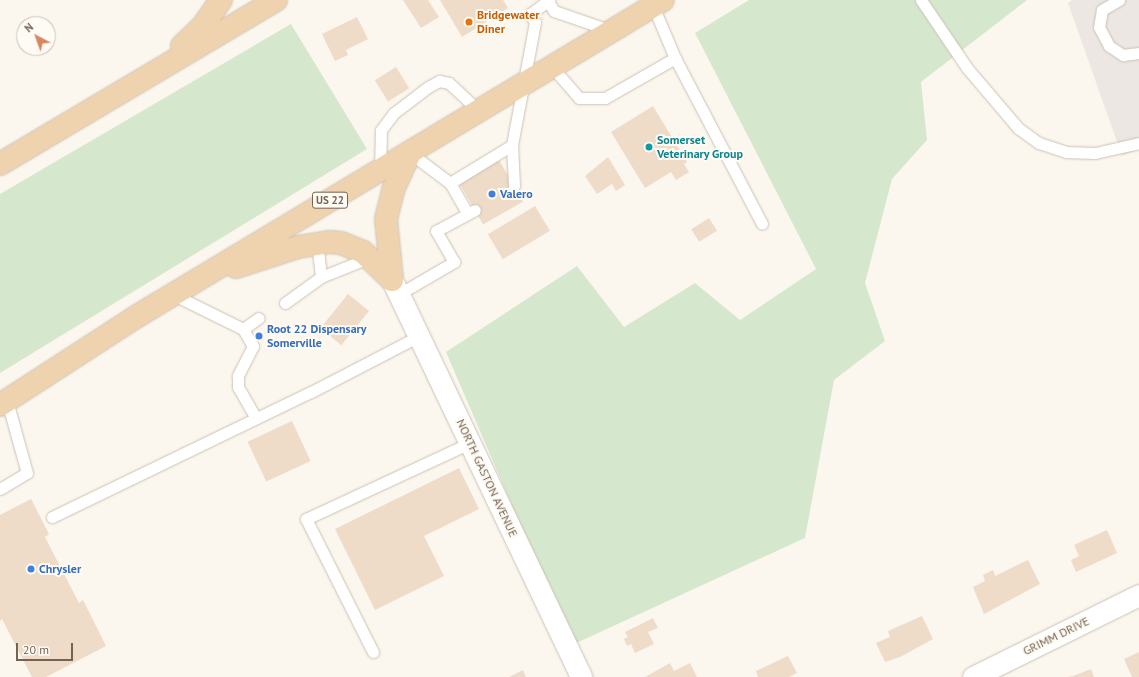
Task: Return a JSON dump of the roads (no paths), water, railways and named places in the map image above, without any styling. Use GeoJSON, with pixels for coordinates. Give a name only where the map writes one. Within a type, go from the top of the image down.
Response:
{"type":"FeatureCollection","features":[{"type":"Feature","properties":{"kind":"highway"},"geometry":{"type":"LineString","coordinates":[[157,70],[202,27],[221,0]]}},
{"type":"Feature","properties":{"kind":"highway"},"geometry":{"type":"LineString","coordinates":[[4,158],[276,0]]}},
{"type":"Feature","properties":{"kind":"highway","name":"US 22"},"geometry":{"type":"LineString","coordinates":[[3,403],[174,294],[521,87],[658,3]]}},
{"type":"Feature","properties":{"kind":"highway"},"geometry":{"type":"LineString","coordinates":[[395,287],[386,219],[392,190],[410,152]]}},
{"type":"Feature","properties":{"kind":"highway"},"geometry":{"type":"LineString","coordinates":[[199,279],[317,243],[341,243],[355,247],[371,257],[395,287]]}},
{"type":"Feature","properties":{"kind":"street","name":"NORTH GASTON AVENUE"},"geometry":{"type":"LineString","coordinates":[[395,287],[581,677]]}},
{"type":"Feature","properties":{"kind":"street","name":"GRIMM DRIVE"},"geometry":{"type":"LineString","coordinates":[[973,677],[1139,595]]}},
{"type":"Feature","properties":{"kind":"lane"},"geometry":{"type":"LineString","coordinates":[[921,0],[967,68],[1018,128],[1039,142],[1066,152],[1095,153],[1139,143]]}},
{"type":"Feature","properties":{"kind":"lane"},"geometry":{"type":"LineString","coordinates":[[1119,0],[1102,10],[1100,27],[1109,46],[1123,55],[1139,53]]}},
{"type":"Feature","properties":{"kind":"lane"},"geometry":{"type":"LineString","coordinates":[[514,186],[512,145],[521,87],[535,22],[530,14],[549,1],[554,11],[612,31]]}},
{"type":"Feature","properties":{"kind":"lane"},"geometry":{"type":"LineString","coordinates":[[658,3],[675,58],[762,224]]}},
{"type":"Feature","properties":{"kind":"lane"},"geometry":{"type":"LineString","coordinates":[[552,68],[579,98],[605,98],[675,58]]}},
{"type":"Feature","properties":{"kind":"lane"},"geometry":{"type":"LineString","coordinates":[[380,170],[380,130],[394,113],[438,81],[449,83],[479,111]]}},
{"type":"Feature","properties":{"kind":"lane"},"geometry":{"type":"LineString","coordinates":[[450,183],[512,145]]}},
{"type":"Feature","properties":{"kind":"lane"},"geometry":{"type":"LineString","coordinates":[[395,287],[454,262],[436,231],[471,211],[450,183],[410,152]]}},
{"type":"Feature","properties":{"kind":"lane"},"geometry":{"type":"LineString","coordinates":[[317,243],[321,277]]}},
{"type":"Feature","properties":{"kind":"lane"},"geometry":{"type":"LineString","coordinates":[[285,303],[321,277],[371,257]]}},
{"type":"Feature","properties":{"kind":"lane"},"geometry":{"type":"LineString","coordinates":[[174,294],[243,329],[253,346],[238,376],[238,386],[256,418]]}},
{"type":"Feature","properties":{"kind":"lane"},"geometry":{"type":"LineString","coordinates":[[243,329],[259,318]]}},
{"type":"Feature","properties":{"kind":"lane"},"geometry":{"type":"LineString","coordinates":[[52,517],[256,418],[419,336]]}},
{"type":"Feature","properties":{"kind":"lane"},"geometry":{"type":"LineString","coordinates":[[0,489],[26,473],[3,403]]}},
{"type":"Feature","properties":{"kind":"lane"},"geometry":{"type":"LineString","coordinates":[[373,652],[306,519],[470,443]]}},
{"type":"Feature","properties":{"kind":"place","name":"Bridgewater Diner"},"geometry":{"type":"Point","coordinates":[469,22]}},
{"type":"Feature","properties":{"kind":"place","name":"Somerset Veterinary Group"},"geometry":{"type":"Point","coordinates":[649,147]}},
{"type":"Feature","properties":{"kind":"place","name":"Valero"},"geometry":{"type":"Point","coordinates":[492,194]}},
{"type":"Feature","properties":{"kind":"place","name":"Root 22 Dispensary Somerville"},"geometry":{"type":"Point","coordinates":[259,336]}},
{"type":"Feature","properties":{"kind":"place","name":"Chrysler"},"geometry":{"type":"Point","coordinates":[31,569]}}]}
